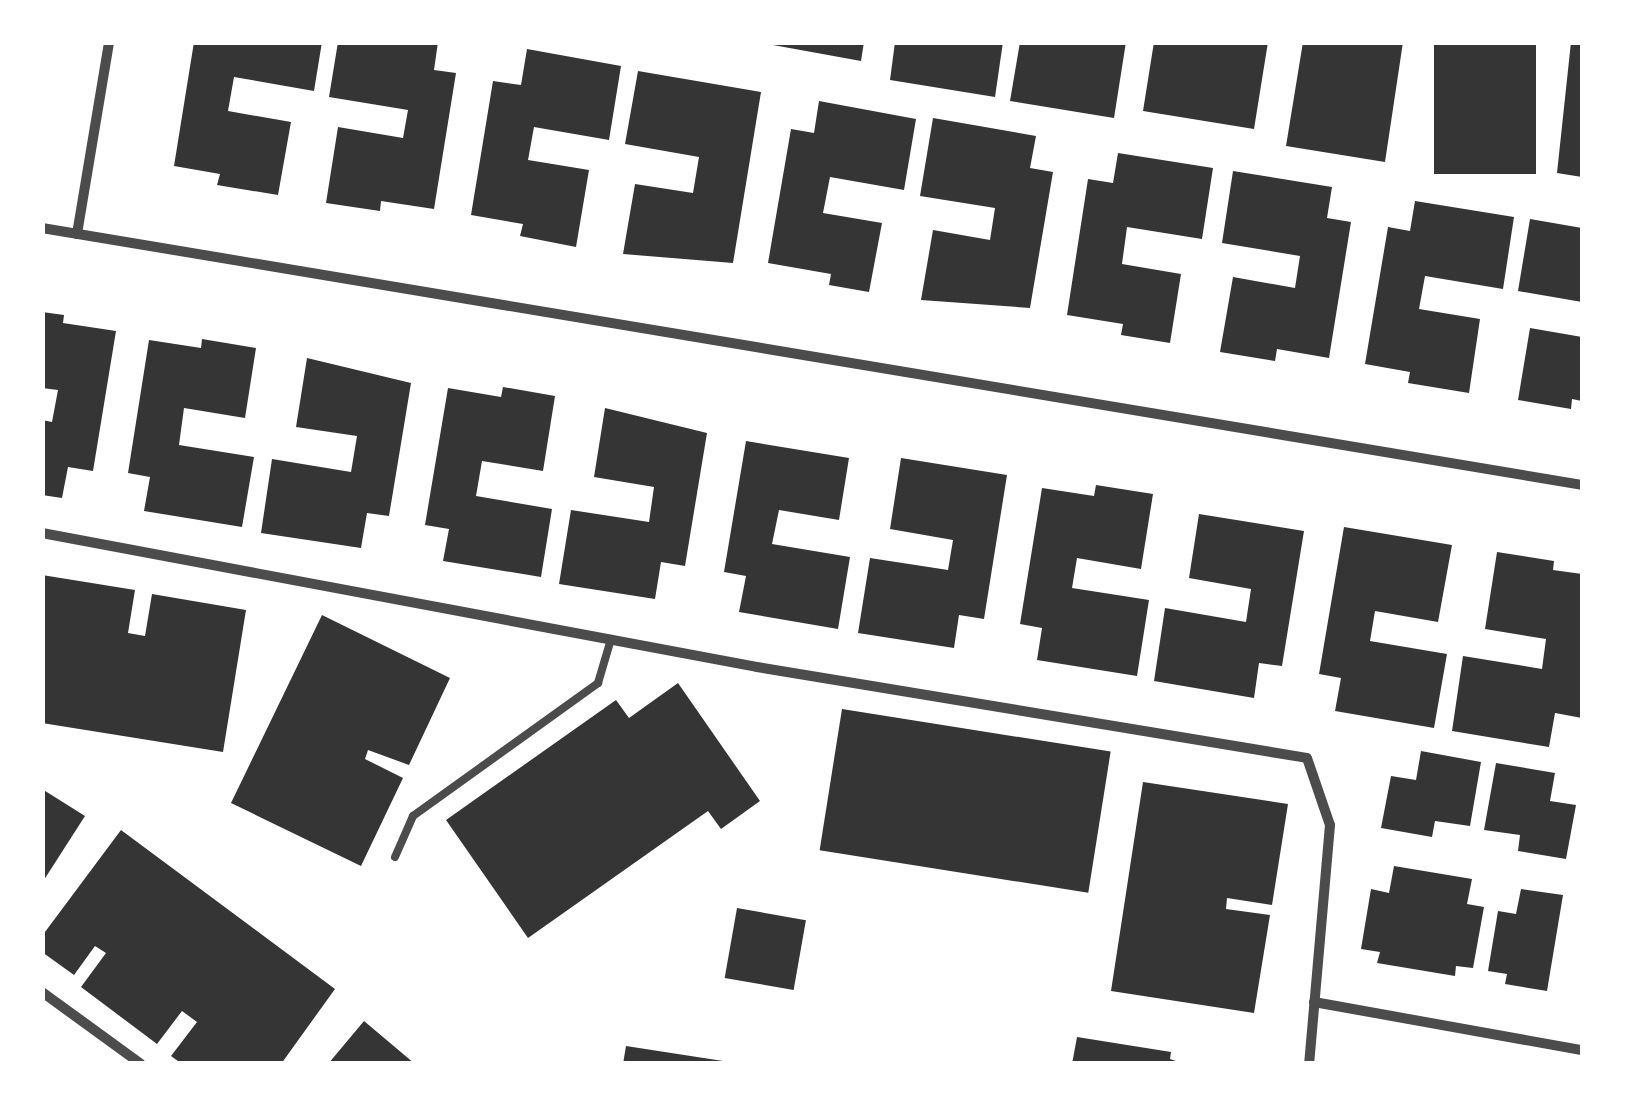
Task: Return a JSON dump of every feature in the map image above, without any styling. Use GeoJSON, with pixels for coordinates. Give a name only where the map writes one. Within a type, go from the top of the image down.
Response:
{"type":"FeatureCollection","features":[{"type":"Feature","properties":{"kind":"street"},"geometry":{"type":"LineString","coordinates":[[77,234],[109,42]]}},
{"type":"Feature","properties":{"kind":"street"},"geometry":{"type":"LineString","coordinates":[[42,228],[1582,485]]}},
{"type":"Feature","properties":{"kind":"street"},"geometry":{"type":"LineString","coordinates":[[42,533],[610,639],[1307,758],[1330,825],[1309,1064]]}},
{"type":"Feature","properties":{"kind":"street"},"geometry":{"type":"LineString","coordinates":[[42,992],[141,1064]]}},
{"type":"Feature","properties":{"kind":"street"},"geometry":{"type":"LineString","coordinates":[[1314,1002],[1582,1050]]}},
{"type":"Feature","properties":{"kind":"lane"},"geometry":{"type":"LineString","coordinates":[[395,857],[414,816],[598,683],[610,639]]}},
{"type":"Feature","properties":{"kind":"building"},"geometry":{"type":"Polygon","coordinates":[[[194,42],[322,42],[314,91],[234,77],[228,111],[291,122],[278,195],[217,185],[220,174],[174,166],[194,42]]]}},
{"type":"Feature","properties":{"kind":"building"},"geometry":{"type":"Polygon","coordinates":[[[338,42],[438,42],[434,70],[456,73],[434,209],[381,201],[380,211],[326,203],[338,127],[403,138],[408,110],[329,97],[338,42]]]}},
{"type":"Feature","properties":{"kind":"building"},"geometry":{"type":"Polygon","coordinates":[[[757,42],[864,42],[861,61],[757,42]]]}},
{"type":"Feature","properties":{"kind":"building"},"geometry":{"type":"Polygon","coordinates":[[[895,42],[1003,42],[995,97],[890,80],[895,42]]]}},
{"type":"Feature","properties":{"kind":"building"},"geometry":{"type":"Polygon","coordinates":[[[1020,42],[1126,42],[1114,118],[1010,101],[1020,42]]]}},
{"type":"Feature","properties":{"kind":"building"},"geometry":{"type":"Polygon","coordinates":[[[1154,42],[1268,42],[1254,129],[1143,111],[1154,42]]]}},
{"type":"Feature","properties":{"kind":"building"},"geometry":{"type":"Polygon","coordinates":[[[1303,42],[1403,42],[1385,162],[1286,146],[1303,42]]]}},
{"type":"Feature","properties":{"kind":"building"},"geometry":{"type":"Polygon","coordinates":[[[1434,42],[1536,42],[1536,174],[1434,174],[1434,42]]]}},
{"type":"Feature","properties":{"kind":"building"},"geometry":{"type":"Polygon","coordinates":[[[1571,42],[1582,42],[1582,177],[1557,173],[1571,42]]]}},
{"type":"Feature","properties":{"kind":"building"},"geometry":{"type":"Polygon","coordinates":[[[527,49],[621,66],[609,140],[534,127],[528,160],[589,170],[576,247],[520,236],[523,224],[471,215],[493,81],[521,85],[527,49]]]}},
{"type":"Feature","properties":{"kind":"building"},"geometry":{"type":"Polygon","coordinates":[[[638,71],[761,92],[733,263],[623,254],[635,184],[693,193],[699,157],[625,144],[638,71]]]}},
{"type":"Feature","properties":{"kind":"building"},"geometry":{"type":"Polygon","coordinates":[[[819,101],[916,119],[904,190],[830,177],[823,213],[882,223],[869,292],[829,285],[831,274],[768,263],[791,129],[814,133],[819,101]]]}},
{"type":"Feature","properties":{"kind":"building"},"geometry":{"type":"Polygon","coordinates":[[[933,118],[1036,136],[1030,168],[1053,172],[1030,308],[921,300],[933,230],[990,240],[995,208],[920,196],[933,118]]]}},
{"type":"Feature","properties":{"kind":"building"},"geometry":{"type":"Polygon","coordinates":[[[1118,153],[1213,168],[1202,239],[1127,227],[1122,264],[1181,274],[1170,343],[1121,335],[1123,324],[1067,315],[1088,179],[1113,183],[1118,153]]]}},
{"type":"Feature","properties":{"kind":"building"},"geometry":{"type":"Polygon","coordinates":[[[1233,171],[1332,187],[1327,218],[1351,222],[1329,358],[1277,349],[1275,361],[1220,352],[1233,277],[1295,288],[1300,256],[1222,243],[1233,171]]]}},
{"type":"Feature","properties":{"kind":"building"},"geometry":{"type":"Polygon","coordinates":[[[1415,201],[1514,217],[1503,289],[1425,276],[1419,309],[1480,319],[1469,393],[1408,383],[1410,372],[1365,364],[1388,227],[1410,231],[1415,201]]]}},
{"type":"Feature","properties":{"kind":"building"},"geometry":{"type":"Polygon","coordinates":[[[1530,219],[1582,228],[1582,302],[1518,291],[1530,219]]]}},
{"type":"Feature","properties":{"kind":"building"},"geometry":{"type":"Polygon","coordinates":[[[42,312],[64,315],[63,323],[116,331],[93,471],[68,467],[62,498],[42,495],[42,420],[52,422],[58,390],[42,388],[42,312]]]}},
{"type":"Feature","properties":{"kind":"building"},"geometry":{"type":"Polygon","coordinates":[[[1530,328],[1582,337],[1582,401],[1572,399],[1571,409],[1518,400],[1530,328]]]}},
{"type":"Feature","properties":{"kind":"building"},"geometry":{"type":"Polygon","coordinates":[[[202,339],[256,348],[245,418],[184,408],[179,445],[254,457],[242,527],[144,511],[150,477],[128,473],[149,340],[201,348],[202,339]]]}},
{"type":"Feature","properties":{"kind":"building"},"geometry":{"type":"Polygon","coordinates":[[[307,358],[411,383],[389,516],[367,513],[361,548],[261,533],[272,459],[351,472],[357,436],[296,427],[307,358]]]}},
{"type":"Feature","properties":{"kind":"building"},"geometry":{"type":"Polygon","coordinates":[[[503,387],[555,396],[543,471],[482,461],[476,496],[552,509],[541,577],[443,561],[449,529],[425,525],[448,388],[501,397],[503,387]]]}},
{"type":"Feature","properties":{"kind":"building"},"geometry":{"type":"Polygon","coordinates":[[[605,408],[707,433],[685,566],[661,562],[655,599],[559,584],[571,510],[649,522],[654,487],[594,477],[605,408]]]}},
{"type":"Feature","properties":{"kind":"building"},"geometry":{"type":"Polygon","coordinates":[[[746,441],[849,458],[839,520],[779,510],[772,544],[850,557],[838,629],[739,612],[746,576],[724,572],[746,441]]]}},
{"type":"Feature","properties":{"kind":"building"},"geometry":{"type":"Polygon","coordinates":[[[901,458],[1007,475],[984,619],[959,615],[954,648],[858,633],[870,558],[948,570],[953,540],[890,529],[901,458]]]}},
{"type":"Feature","properties":{"kind":"building"},"geometry":{"type":"Polygon","coordinates":[[[1096,485],[1153,494],[1141,569],[1077,558],[1072,588],[1149,600],[1137,676],[1037,660],[1042,628],[1020,624],[1042,488],[1094,496],[1096,485]]]}},
{"type":"Feature","properties":{"kind":"building"},"geometry":{"type":"Polygon","coordinates":[[[1199,514],[1304,531],[1282,666],[1259,663],[1254,698],[1154,681],[1165,608],[1246,622],[1251,589],[1189,578],[1199,514]]]}},
{"type":"Feature","properties":{"kind":"building"},"geometry":{"type":"Polygon","coordinates":[[[1344,527],[1452,545],[1438,622],[1375,611],[1370,641],[1447,654],[1434,728],[1335,711],[1341,678],[1319,674],[1344,527]]]}},
{"type":"Feature","properties":{"kind":"building"},"geometry":{"type":"Polygon","coordinates":[[[1497,552],[1554,561],[1553,570],[1582,574],[1582,718],[1555,713],[1549,747],[1452,731],[1463,656],[1542,669],[1546,639],[1485,629],[1497,552]]]}},
{"type":"Feature","properties":{"kind":"building"},"geometry":{"type":"Polygon","coordinates":[[[42,575],[135,590],[128,633],[145,636],[152,594],[246,610],[223,752],[42,723],[42,575]]]}},
{"type":"Feature","properties":{"kind":"building"},"geometry":{"type":"Polygon","coordinates":[[[322,615],[450,678],[409,765],[368,750],[365,759],[403,778],[361,866],[231,803],[322,615]]]}},
{"type":"Feature","properties":{"kind":"building"},"geometry":{"type":"Polygon","coordinates":[[[678,683],[760,801],[721,829],[708,811],[528,938],[446,820],[616,700],[629,718],[678,683]]]}},
{"type":"Feature","properties":{"kind":"building"},"geometry":{"type":"Polygon","coordinates":[[[842,709],[1111,752],[1088,893],[820,850],[842,709]]]}},
{"type":"Feature","properties":{"kind":"building"},"geometry":{"type":"Polygon","coordinates":[[[1421,751],[1481,762],[1470,826],[1435,821],[1432,837],[1381,828],[1391,776],[1416,780],[1421,751]]]}},
{"type":"Feature","properties":{"kind":"building"},"geometry":{"type":"Polygon","coordinates":[[[1496,763],[1555,773],[1550,801],[1576,805],[1566,859],[1518,851],[1520,835],[1484,830],[1496,763]]]}},
{"type":"Feature","properties":{"kind":"building"},"geometry":{"type":"Polygon","coordinates":[[[1143,782],[1288,804],[1272,905],[1227,898],[1226,909],[1270,915],[1254,1013],[1111,991],[1143,782]]]}},
{"type":"Feature","properties":{"kind":"building"},"geometry":{"type":"Polygon","coordinates":[[[42,789],[85,816],[42,883],[42,789]]]}},
{"type":"Feature","properties":{"kind":"building"},"geometry":{"type":"Polygon","coordinates":[[[121,830],[335,989],[281,1064],[182,1064],[171,1056],[197,1022],[182,1011],[157,1044],[81,987],[106,953],[95,946],[74,975],[42,952],[42,936],[121,830]]]}},
{"type":"Feature","properties":{"kind":"building"},"geometry":{"type":"Polygon","coordinates":[[[1394,866],[1472,879],[1467,904],[1484,907],[1473,968],[1456,966],[1455,976],[1377,963],[1380,952],[1361,949],[1371,889],[1389,893],[1394,866]]]}},
{"type":"Feature","properties":{"kind":"building"},"geometry":{"type":"Polygon","coordinates":[[[1521,889],[1563,895],[1547,991],[1505,984],[1507,974],[1488,971],[1498,911],[1516,914],[1521,889]]]}},
{"type":"Feature","properties":{"kind":"building"},"geometry":{"type":"Polygon","coordinates":[[[737,908],[806,920],[794,990],[725,978],[737,908]]]}},
{"type":"Feature","properties":{"kind":"building"},"geometry":{"type":"Polygon","coordinates":[[[364,1021],[402,1053],[415,1064],[328,1064],[364,1021]]]}},
{"type":"Feature","properties":{"kind":"building"},"geometry":{"type":"Polygon","coordinates":[[[1077,1037],[1171,1052],[1170,1059],[1185,1064],[1072,1064],[1077,1037]]]}},
{"type":"Feature","properties":{"kind":"building"},"geometry":{"type":"Polygon","coordinates":[[[626,1046],[723,1061],[723,1064],[623,1064],[626,1046]]]}}]}
